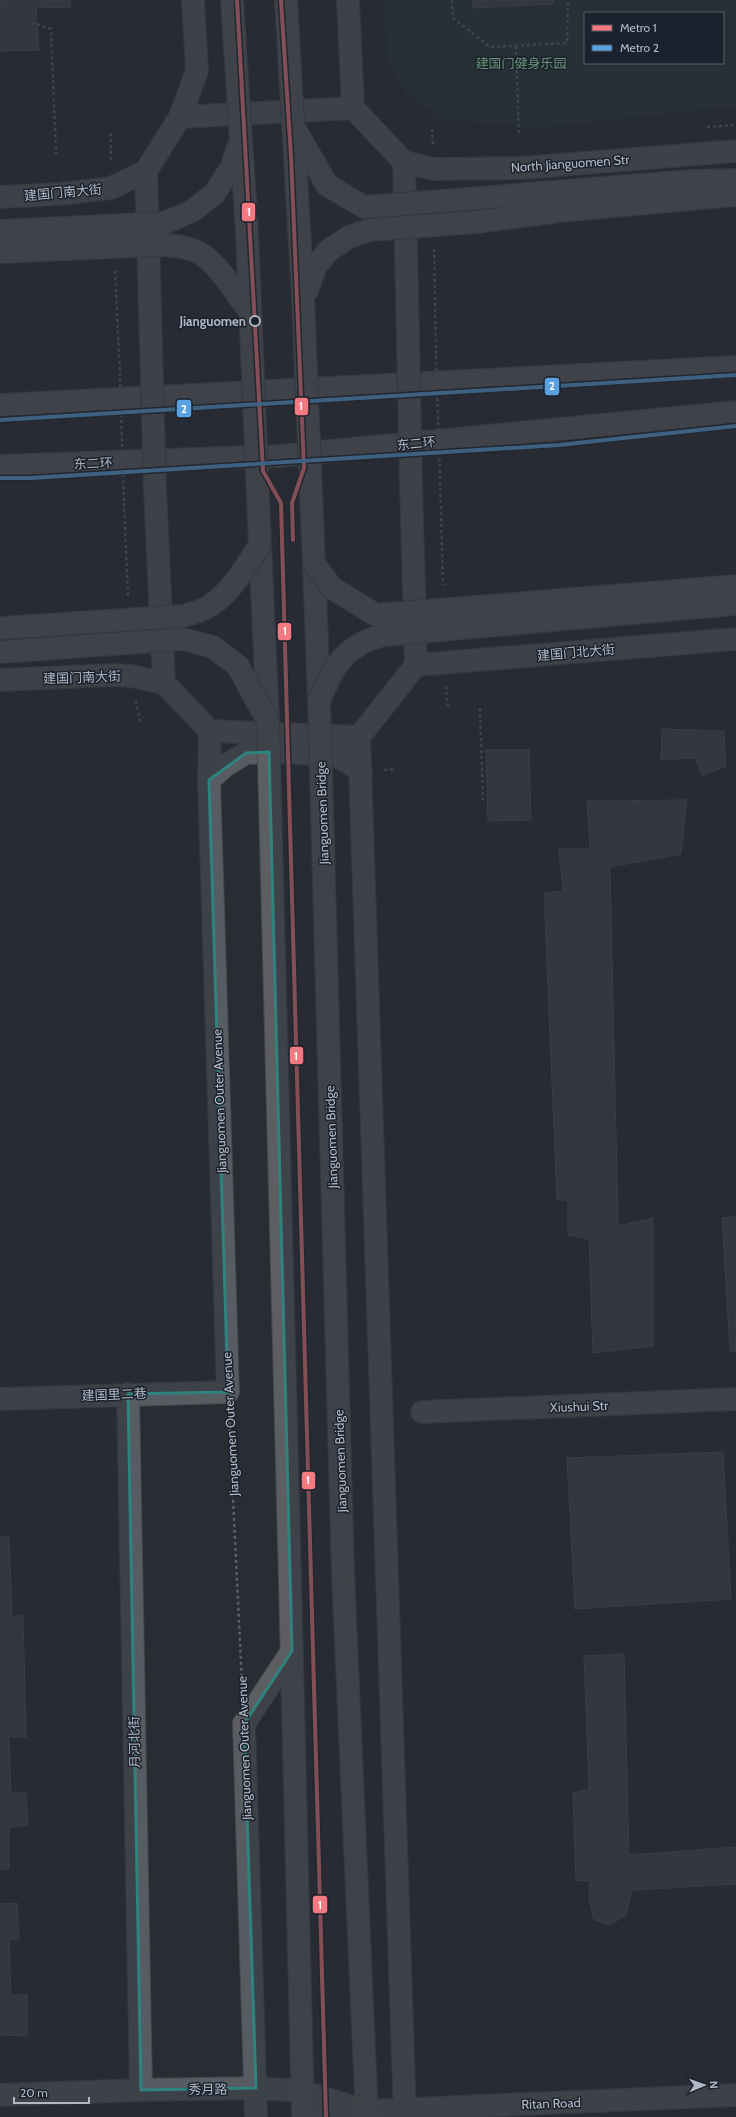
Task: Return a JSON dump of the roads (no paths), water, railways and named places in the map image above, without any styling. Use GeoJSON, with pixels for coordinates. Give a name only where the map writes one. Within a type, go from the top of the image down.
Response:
{"type":"FeatureCollection","features":[{"type":"Feature","properties":{"kind":"highway"},"geometry":{"type":"LineString","coordinates":[[232,0],[250,312],[268,722],[292,1651],[301,2091],[303,2117]]}},
{"type":"Feature","properties":{"kind":"highway"},"geometry":{"type":"LineString","coordinates":[[286,0],[303,299],[314,564],[332,588],[376,615],[736,586]]}},
{"type":"Feature","properties":{"kind":"highway"},"geometry":{"type":"LineString","coordinates":[[293,127],[327,184],[364,207],[692,181],[736,180]]}},
{"type":"Feature","properties":{"kind":"highway"},"geometry":{"type":"LineString","coordinates":[[0,231],[164,223],[192,211],[214,194],[231,168],[240,140]]}},
{"type":"Feature","properties":{"kind":"highway"},"geometry":{"type":"LineString","coordinates":[[303,299],[316,266],[328,251],[349,237],[369,230],[478,222],[559,211],[736,195]]}},
{"type":"Feature","properties":{"kind":"highway"},"geometry":{"type":"LineString","coordinates":[[0,252],[156,245],[178,246],[204,256],[223,276],[250,312]]}},
{"type":"Feature","properties":{"kind":"highway"},"geometry":{"type":"LineString","coordinates":[[0,405],[736,367]]}},
{"type":"Feature","properties":{"kind":"highway","name":"东二环"},"geometry":{"type":"LineString","coordinates":[[0,466],[279,456],[736,412]]}},
{"type":"Feature","properties":{"kind":"highway"},"geometry":{"type":"LineString","coordinates":[[0,628],[183,616],[204,609],[222,596],[241,574],[260,545]]}},
{"type":"Feature","properties":{"kind":"highway","name":"Jianguomen Bridge"},"geometry":{"type":"LineString","coordinates":[[314,564],[343,1574],[366,2114]]}},
{"type":"Feature","properties":{"kind":"highway"},"geometry":{"type":"LineString","coordinates":[[319,700],[334,668],[342,657],[364,641],[384,636],[736,604]]}},
{"type":"Feature","properties":{"kind":"highway"},"geometry":{"type":"LineString","coordinates":[[0,652],[182,639],[213,647],[238,666],[268,722]]}},
{"type":"Feature","properties":{"kind":"highway"},"geometry":{"type":"LineString","coordinates":[[244,1724],[292,1651]]}},
{"type":"Feature","properties":{"kind":"street"},"geometry":{"type":"LineString","coordinates":[[193,0],[197,71],[180,117],[146,171],[155,490],[164,683],[210,732],[359,736]]}},
{"type":"Feature","properties":{"kind":"street"},"geometry":{"type":"LineString","coordinates":[[348,0],[353,108],[404,162],[416,664],[359,736],[404,2113]]}},
{"type":"Feature","properties":{"kind":"street"},"geometry":{"type":"LineString","coordinates":[[180,117],[353,108]]}},
{"type":"Feature","properties":{"kind":"street","name":"North Jianguomen Str"},"geometry":{"type":"LineString","coordinates":[[404,162],[434,169],[521,168],[736,151]]}},
{"type":"Feature","properties":{"kind":"street","name":"建国门南大街"},"geometry":{"type":"LineString","coordinates":[[0,197],[59,194],[111,188],[146,171]]}},
{"type":"Feature","properties":{"kind":"street","name":"建国门北大街"},"geometry":{"type":"LineString","coordinates":[[416,664],[736,639]]}},
{"type":"Feature","properties":{"kind":"street","name":"建国门南大街"},"geometry":{"type":"LineString","coordinates":[[0,680],[114,675],[131,676],[164,683]]}},
{"type":"Feature","properties":{"kind":"street","name":"Jianguomen Outer Avenue"},"geometry":{"type":"LineString","coordinates":[[210,732],[209,780],[228,1392]]}},
{"type":"Feature","properties":{"kind":"street"},"geometry":{"type":"LineString","coordinates":[[209,780],[226,765],[246,753],[286,752],[339,757],[360,771]]}},
{"type":"Feature","properties":{"kind":"street","name":"建国里二巷"},"geometry":{"type":"LineString","coordinates":[[0,1399],[228,1392]]}},
{"type":"Feature","properties":{"kind":"street","name":"月河北街"},"geometry":{"type":"LineString","coordinates":[[128,1394],[141,2090]]}},
{"type":"Feature","properties":{"kind":"street","name":"Xiushui Str"},"geometry":{"type":"LineString","coordinates":[[422,1412],[736,1399]]}},
{"type":"Feature","properties":{"kind":"street","name":"Jianguomen Outer Avenue"},"geometry":{"type":"LineString","coordinates":[[244,1724],[256,2117]]}},
{"type":"Feature","properties":{"kind":"street","name":"秀月路"},"geometry":{"type":"LineString","coordinates":[[0,2095],[256,2088],[301,2091],[366,2114]]}},
{"type":"Feature","properties":{"kind":"street","name":"Ritan Road"},"geometry":{"type":"LineString","coordinates":[[366,2114],[736,2095]]}},
{"type":"Feature","properties":{"kind":"street"},"geometry":{"type":"LineString","coordinates":[[320,2117],[366,2114]]}},
{"type":"Feature","properties":{"kind":"metro line","name":"1"},"geometry":{"type":"LineString","coordinates":[[237,0],[263,471],[281,503],[326,2117]]}},
{"type":"Feature","properties":{"kind":"metro line","name":"1"},"geometry":{"type":"LineString","coordinates":[[281,0],[291,156],[304,468],[292,503],[293,540]]}},
{"type":"Feature","properties":{"kind":"metro line","name":"2"},"geometry":{"type":"LineString","coordinates":[[0,420],[736,375]]}},
{"type":"Feature","properties":{"kind":"metro line","name":"2"},"geometry":{"type":"LineString","coordinates":[[0,478],[31,478],[559,445],[736,426]]}},
{"type":"Feature","properties":{"kind":"place","name":"Jianguomen"},"geometry":{"type":"Point","coordinates":[255,321]}},
{"type":"Feature","properties":{"kind":"park label","name":"建国门健身乐园"},"geometry":{"type":"Point","coordinates":[521,63]}}]}
